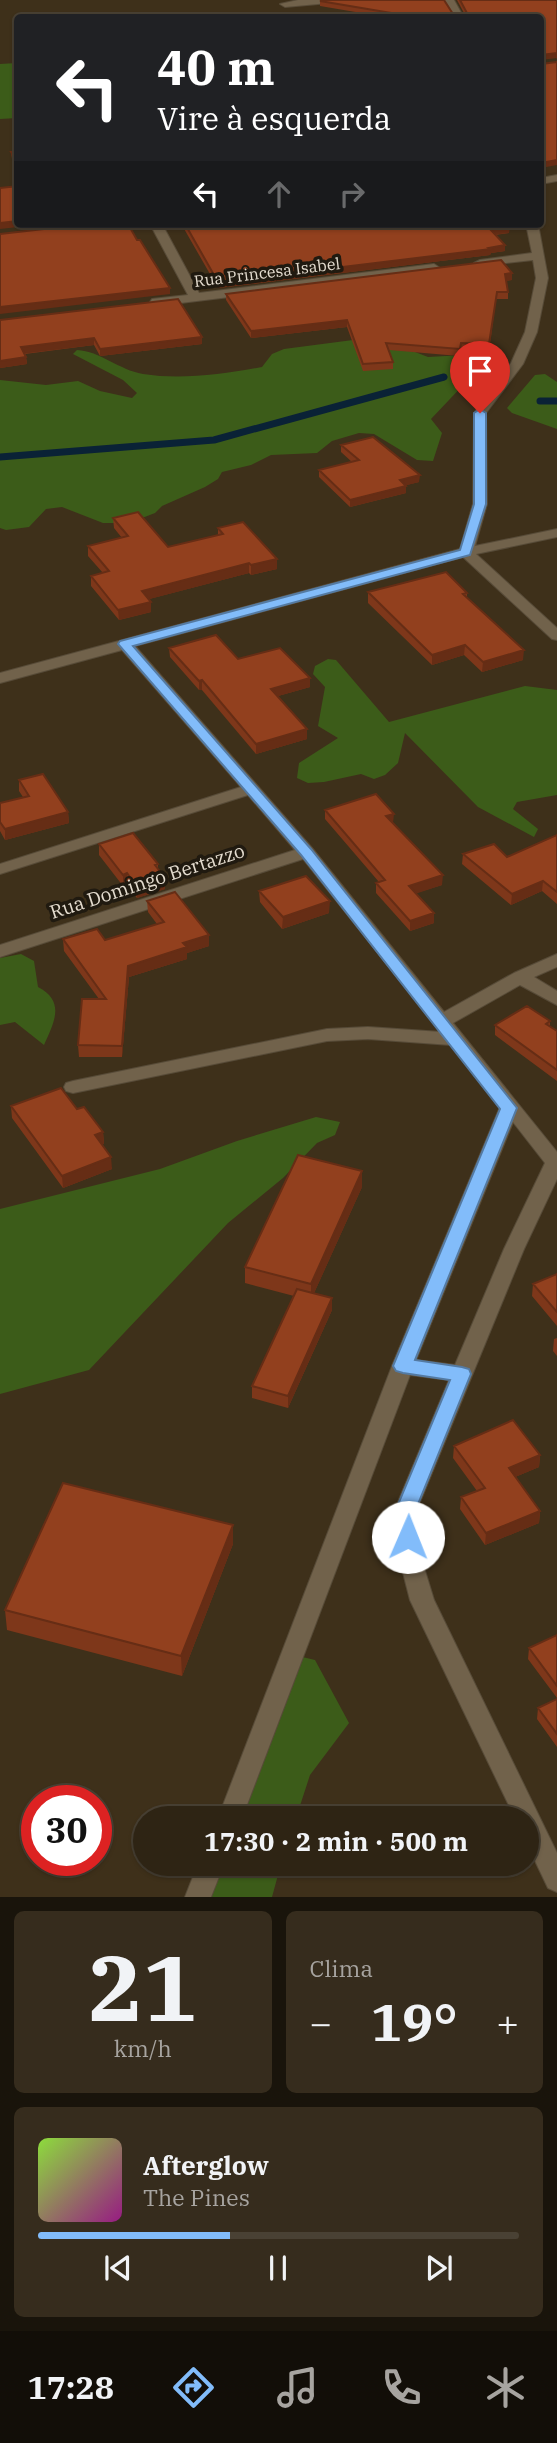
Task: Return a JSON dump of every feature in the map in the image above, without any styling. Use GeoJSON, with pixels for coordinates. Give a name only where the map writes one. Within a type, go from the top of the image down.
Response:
{"type":"FeatureCollection","features":[{"type":"Feature","properties":{"kind":"street"},"geometry":{"type":"LineString","coordinates":[[285,4],[329,0]]}},
{"type":"Feature","properties":{"kind":"street"},"geometry":{"type":"LineString","coordinates":[[158,228],[195,297]]}},
{"type":"Feature","properties":{"kind":"street"},"geometry":{"type":"LineString","coordinates":[[466,552],[480,504],[480,413],[517,364],[531,332],[542,278],[533,228]]}},
{"type":"Feature","properties":{"kind":"street"},"geometry":{"type":"LineString","coordinates":[[470,264],[539,256]]}},
{"type":"Feature","properties":{"kind":"street","name":"Rua Princesa Isabel"},"geometry":{"type":"LineString","coordinates":[[143,303],[444,267]]}},
{"type":"Feature","properties":{"kind":"street"},"geometry":{"type":"LineString","coordinates":[[0,678],[466,552],[557,533]]}},
{"type":"Feature","properties":{"kind":"street"},"geometry":{"type":"LineString","coordinates":[[466,552],[557,636]]}},
{"type":"Feature","properties":{"kind":"street"},"geometry":{"type":"LineString","coordinates":[[125,644],[306,852],[556,1164],[514,1248],[404,1514],[411,1561],[422,1600],[557,1880]]}},
{"type":"Feature","properties":{"kind":"street"},"geometry":{"type":"LineString","coordinates":[[0,869],[251,789]]}},
{"type":"Feature","properties":{"kind":"street","name":"Rua Domingo Bertazzo"},"geometry":{"type":"LineString","coordinates":[[0,951],[306,852]]}},
{"type":"Feature","properties":{"kind":"street"},"geometry":{"type":"LineString","coordinates":[[441,1022],[520,977],[557,960]]}},
{"type":"Feature","properties":{"kind":"street"},"geometry":{"type":"LineString","coordinates":[[520,977],[557,999]]}},
{"type":"Feature","properties":{"kind":"street"},"geometry":{"type":"LineString","coordinates":[[73,1087],[327,1035],[368,1033],[454,1039]]}},
{"type":"Feature","properties":{"kind":"street"},"geometry":{"type":"LineString","coordinates":[[235,1806],[403,1366],[509,1108]]}},
{"type":"Feature","properties":{"kind":"street"},"geometry":{"type":"LineString","coordinates":[[403,1366],[462,1374]]}},
{"type":"Feature","properties":{"kind":"street"},"geometry":{"type":"LineString","coordinates":[[198,1897],[206,1876]]}},
{"type":"Feature","properties":{"kind":"green space"},"geometry":{"type":"Polygon","coordinates":[[[14,63],[14,118],[0,119],[0,64],[14,63]]]}},
{"type":"Feature","properties":{"kind":"green space"},"geometry":{"type":"Polygon","coordinates":[[[376,337],[428,357],[464,355],[485,362],[431,419],[442,433],[433,461],[417,460],[374,434],[359,433],[332,441],[317,453],[271,455],[251,465],[222,472],[218,479],[205,487],[129,523],[103,523],[62,507],[46,509],[29,527],[6,530],[0,528],[0,380],[46,385],[78,381],[100,391],[132,398],[137,393],[123,380],[73,354],[77,350],[85,351],[143,374],[187,376],[262,367],[272,354],[284,349],[376,337]]]}},
{"type":"Feature","properties":{"kind":"green space"},"geometry":{"type":"Polygon","coordinates":[[[545,374],[557,382],[557,429],[512,413],[507,408],[535,375],[545,374]]]}},
{"type":"Feature","properties":{"kind":"green space"},"geometry":{"type":"Polygon","coordinates":[[[328,659],[336,660],[389,722],[525,686],[557,690],[557,795],[517,802],[513,809],[538,829],[534,837],[478,807],[405,733],[398,763],[385,775],[374,779],[361,774],[308,783],[297,778],[299,763],[338,738],[318,726],[325,687],[313,674],[315,666],[328,659]]]}},
{"type":"Feature","properties":{"kind":"green space"},"geometry":{"type":"Polygon","coordinates":[[[21,954],[34,961],[38,987],[55,1005],[52,1028],[44,1045],[15,1022],[0,1025],[0,958],[21,954]]]}},
{"type":"Feature","properties":{"kind":"green space"},"geometry":{"type":"Polygon","coordinates":[[[316,1117],[340,1122],[335,1135],[317,1143],[283,1178],[228,1223],[89,1370],[0,1394],[0,1209],[160,1169],[237,1141],[316,1117]]]}},
{"type":"Feature","properties":{"kind":"green space"},"geometry":{"type":"Polygon","coordinates":[[[290,1654],[315,1660],[349,1723],[310,1775],[300,1806],[226,1806],[290,1654]]]}},
{"type":"Feature","properties":{"kind":"green space"},"geometry":{"type":"Polygon","coordinates":[[[196,1876],[278,1876],[272,1897],[186,1897],[196,1876]]]}},
{"type":"Feature","properties":{"kind":"building"},"geometry":{"type":"Polygon","coordinates":[[[444,0],[453,14],[397,14],[320,1],[444,0]]]}},
{"type":"Feature","properties":{"kind":"building"},"geometry":{"type":"Polygon","coordinates":[[[460,0],[557,0],[557,53],[544,55],[544,14],[453,14],[467,13],[460,0]]]}},
{"type":"Feature","properties":{"kind":"building"},"geometry":{"type":"Polygon","coordinates":[[[557,62],[557,160],[544,162],[544,64],[557,62]]]}},
{"type":"Feature","properties":{"kind":"building"},"geometry":{"type":"Polygon","coordinates":[[[14,186],[14,221],[0,223],[0,188],[14,186]]]}},
{"type":"Feature","properties":{"kind":"building"},"geometry":{"type":"Polygon","coordinates":[[[53,228],[130,228],[170,288],[0,307],[0,234],[53,228]]]}},
{"type":"Feature","properties":{"kind":"building"},"geometry":{"type":"Polygon","coordinates":[[[187,228],[500,228],[490,229],[505,245],[489,248],[491,249],[218,282],[187,228]]]}},
{"type":"Feature","properties":{"kind":"building"},"geometry":{"type":"Polygon","coordinates":[[[501,260],[512,273],[505,274],[508,292],[497,292],[489,344],[461,343],[460,349],[386,343],[393,362],[363,364],[347,320],[251,331],[226,294],[501,260]]]}},
{"type":"Feature","properties":{"kind":"building"},"geometry":{"type":"Polygon","coordinates":[[[178,299],[202,337],[100,349],[94,338],[21,347],[26,357],[0,361],[0,320],[178,299]]]}},
{"type":"Feature","properties":{"kind":"building"},"geometry":{"type":"Polygon","coordinates":[[[373,437],[420,475],[400,480],[406,486],[350,500],[319,470],[359,460],[341,445],[373,437]]]}},
{"type":"Feature","properties":{"kind":"building"},"geometry":{"type":"Polygon","coordinates":[[[138,512],[168,547],[223,534],[218,528],[243,522],[277,559],[251,565],[249,563],[142,591],[151,602],[118,610],[91,576],[109,571],[88,546],[128,536],[113,518],[138,512]]]}},
{"type":"Feature","properties":{"kind":"building"},"geometry":{"type":"Polygon","coordinates":[[[446,572],[467,593],[463,594],[524,650],[483,662],[465,645],[432,655],[368,592],[446,572]]]}},
{"type":"Feature","properties":{"kind":"building"},"geometry":{"type":"Polygon","coordinates":[[[216,635],[238,659],[280,648],[310,678],[271,689],[307,729],[256,744],[202,680],[199,681],[169,648],[216,635]]]}},
{"type":"Feature","properties":{"kind":"building"},"geometry":{"type":"Polygon","coordinates":[[[43,774],[68,812],[5,829],[0,822],[0,803],[29,796],[19,780],[43,774]]]}},
{"type":"Feature","properties":{"kind":"building"},"geometry":{"type":"Polygon","coordinates":[[[376,794],[394,814],[386,816],[443,875],[409,886],[434,913],[410,921],[376,883],[385,880],[325,810],[376,794]]]}},
{"type":"Feature","properties":{"kind":"building"},"geometry":{"type":"Polygon","coordinates":[[[133,833],[158,864],[155,865],[165,878],[137,887],[127,873],[123,875],[99,844],[133,833]]]}},
{"type":"Feature","properties":{"kind":"building"},"geometry":{"type":"Polygon","coordinates":[[[557,835],[557,892],[543,881],[512,894],[463,854],[494,844],[507,857],[557,835]]]}},
{"type":"Feature","properties":{"kind":"building"},"geometry":{"type":"Polygon","coordinates":[[[306,876],[330,901],[283,917],[259,891],[306,876]]]}},
{"type":"Feature","properties":{"kind":"building"},"geometry":{"type":"Polygon","coordinates":[[[175,892],[209,935],[183,943],[187,947],[128,966],[122,1046],[78,1045],[82,999],[106,999],[63,939],[97,929],[105,940],[164,922],[147,901],[175,892]]]}},
{"type":"Feature","properties":{"kind":"building"},"geometry":{"type":"Polygon","coordinates":[[[527,1006],[550,1021],[546,1024],[557,1031],[557,1070],[495,1025],[527,1006]]]}},
{"type":"Feature","properties":{"kind":"building"},"geometry":{"type":"Polygon","coordinates":[[[61,1088],[77,1109],[84,1107],[103,1132],[95,1135],[111,1157],[62,1176],[11,1106],[61,1088]]]}},
{"type":"Feature","properties":{"kind":"building"},"geometry":{"type":"Polygon","coordinates":[[[298,1155],[362,1171],[311,1284],[245,1267],[298,1155]]]}},
{"type":"Feature","properties":{"kind":"building"},"geometry":{"type":"Polygon","coordinates":[[[557,1274],[557,1312],[533,1284],[557,1274]]]}},
{"type":"Feature","properties":{"kind":"building"},"geometry":{"type":"Polygon","coordinates":[[[297,1289],[332,1298],[288,1396],[252,1386],[297,1289]]]}},
{"type":"Feature","properties":{"kind":"building"},"geometry":{"type":"Polygon","coordinates":[[[513,1420],[540,1455],[509,1468],[540,1511],[486,1533],[461,1497],[485,1488],[454,1446],[513,1420]]]}},
{"type":"Feature","properties":{"kind":"building"},"geometry":{"type":"Polygon","coordinates":[[[63,1483],[233,1525],[181,1656],[5,1610],[63,1483]]]}},
{"type":"Feature","properties":{"kind":"building"},"geometry":{"type":"Polygon","coordinates":[[[557,1635],[557,1686],[529,1648],[557,1635]]]}},
{"type":"Feature","properties":{"kind":"building"},"geometry":{"type":"Polygon","coordinates":[[[557,1699],[557,1734],[538,1708],[557,1699]]]}},
{"type":"Feature","properties":{"kind":"waterway"},"geometry":{"type":"LineString","coordinates":[[0,457],[214,440],[444,377]]}},
{"type":"Feature","properties":{"kind":"waterway"},"geometry":{"type":"LineString","coordinates":[[540,401],[557,401]]}},
{"type":"Feature","properties":{"kind":"route"},"geometry":{"type":"LineString","coordinates":[[408,1537],[404,1514],[462,1374],[403,1366],[509,1108],[306,852],[125,644],[466,552],[480,504],[480,413]]}}]}
